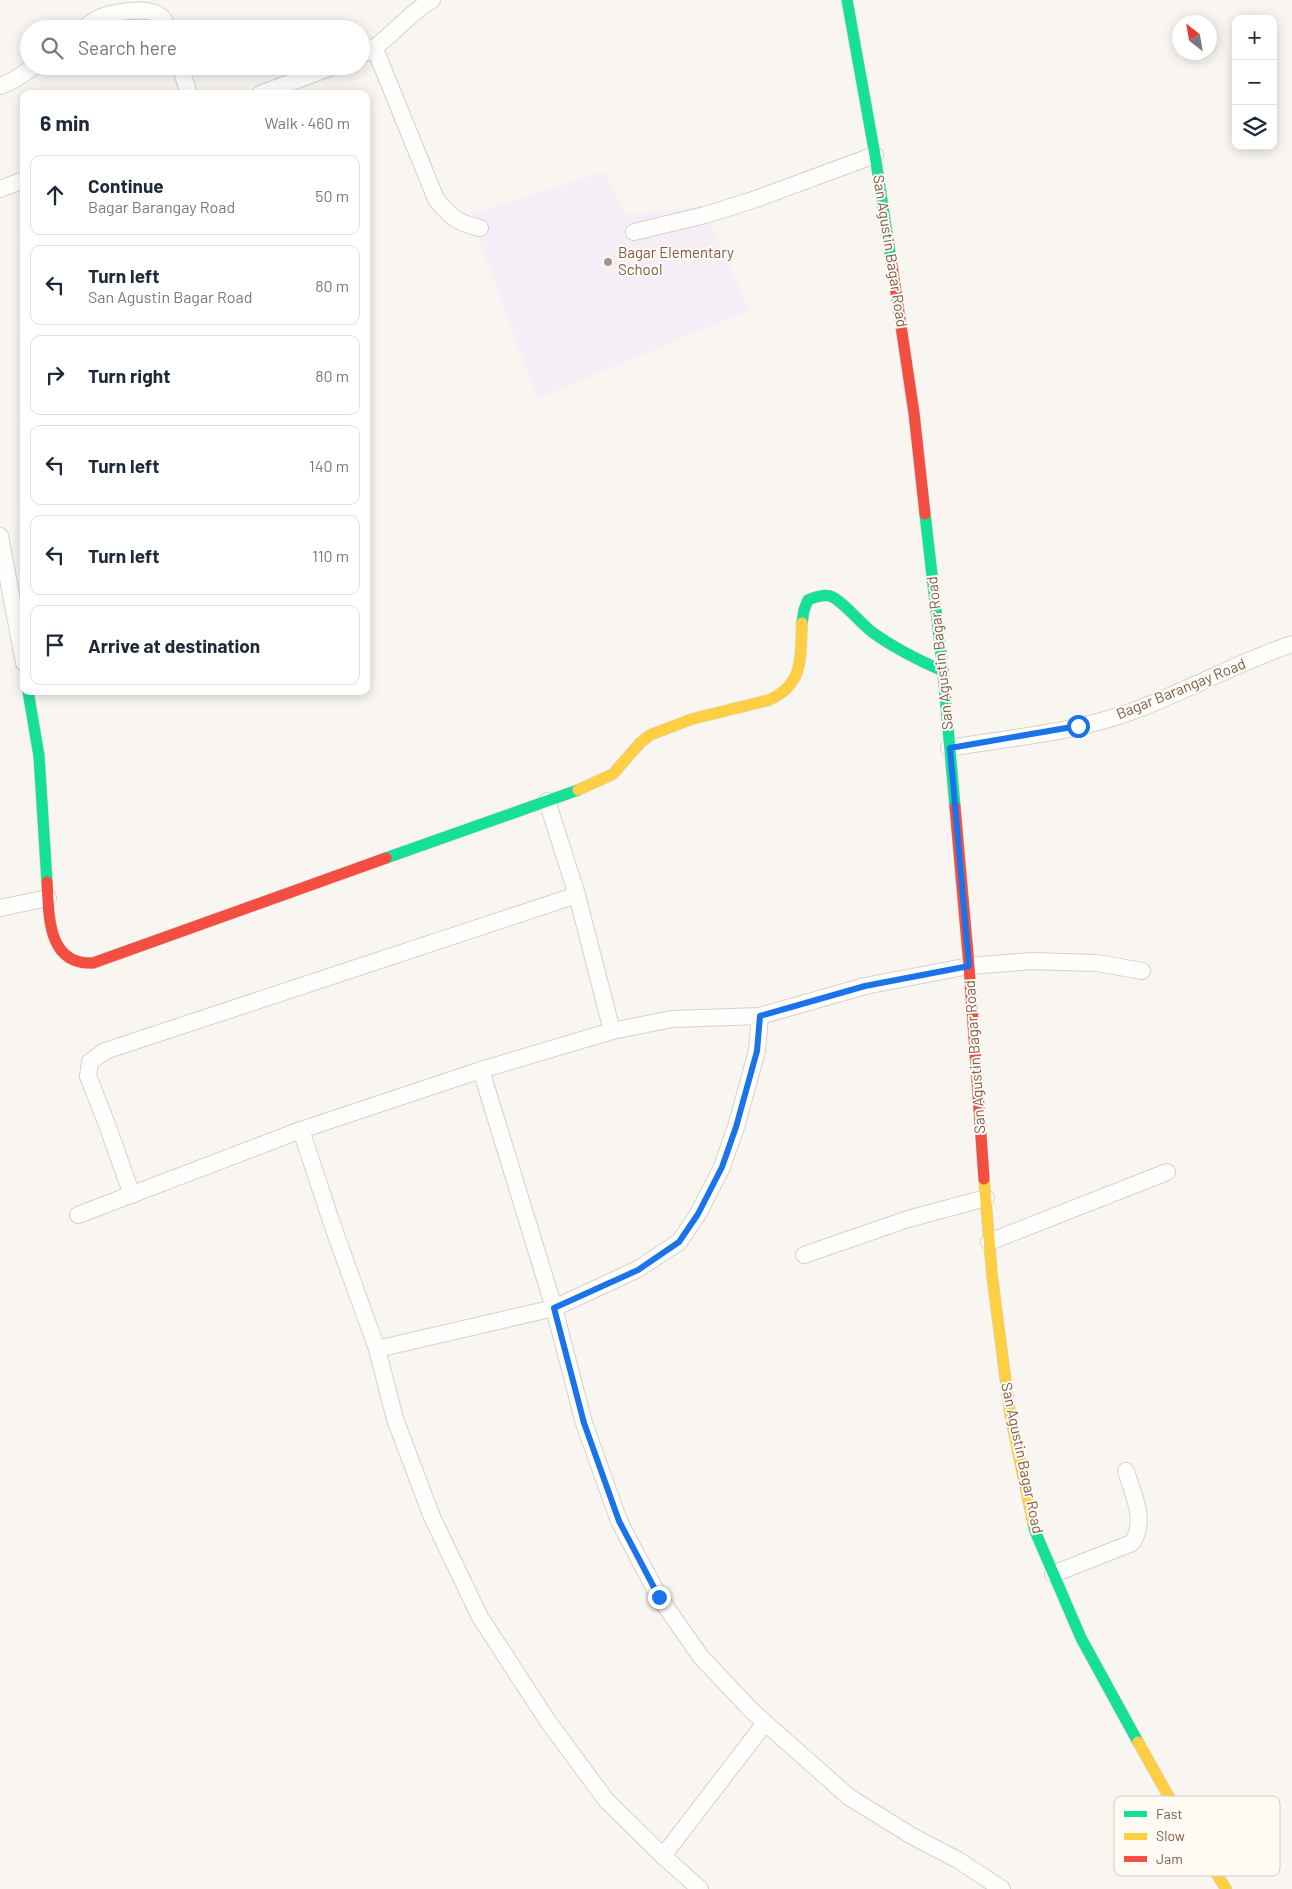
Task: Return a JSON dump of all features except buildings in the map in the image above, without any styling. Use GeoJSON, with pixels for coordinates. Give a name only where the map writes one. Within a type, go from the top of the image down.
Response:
{"type":"FeatureCollection","features":[{"type":"Feature","properties":{"kind":"street"},"geometry":{"type":"LineString","coordinates":[[370,51],[386,40],[419,7],[432,0]]}},
{"type":"Feature","properties":{"kind":"street","name":"San Agustin Bagar Road"},"geometry":{"type":"LineString","coordinates":[[847,0],[875,155],[914,412],[950,748],[969,966],[992,1275],[1010,1414],[1035,1531],[1081,1638],[1168,1796]]}},
{"type":"Feature","properties":{"kind":"street"},"geometry":{"type":"LineString","coordinates":[[97,20],[125,12],[146,11],[156,13],[164,20]]}},
{"type":"Feature","properties":{"kind":"street"},"geometry":{"type":"LineString","coordinates":[[370,56],[436,199],[449,216],[464,225],[480,228]]}},
{"type":"Feature","properties":{"kind":"street"},"geometry":{"type":"LineString","coordinates":[[0,86],[21,75]]}},
{"type":"Feature","properties":{"kind":"street"},"geometry":{"type":"LineString","coordinates":[[183,75],[188,90]]}},
{"type":"Feature","properties":{"kind":"street"},"geometry":{"type":"LineString","coordinates":[[271,90],[310,75]]}},
{"type":"Feature","properties":{"kind":"street"},"geometry":{"type":"LineString","coordinates":[[634,232],[715,212],[875,155]]}},
{"type":"Feature","properties":{"kind":"street"},"geometry":{"type":"LineString","coordinates":[[0,189],[20,182]]}},
{"type":"Feature","properties":{"kind":"street"},"geometry":{"type":"LineString","coordinates":[[0,536],[20,642]]}},
{"type":"Feature","properties":{"kind":"street"},"geometry":{"type":"LineString","coordinates":[[29,695],[39,756],[50,924],[56,942],[63,953],[72,962],[83,964],[93,963],[606,779],[617,772],[648,736],[670,726],[769,700],[783,694],[792,686],[799,669],[803,648],[804,611],[808,600],[819,596],[826,595],[834,598],[860,622],[897,650],[943,671]]}},
{"type":"Feature","properties":{"kind":"street","name":"Bagar Barangay Road"},"geometry":{"type":"LineString","coordinates":[[950,748],[1104,720],[1132,711],[1292,644]]}},
{"type":"Feature","properties":{"kind":"street"},"geometry":{"type":"LineString","coordinates":[[547,801],[577,894],[612,1031]]}},
{"type":"Feature","properties":{"kind":"street"},"geometry":{"type":"LineString","coordinates":[[132,1195],[88,1076],[90,1062],[105,1051],[577,894]]}},
{"type":"Feature","properties":{"kind":"street"},"geometry":{"type":"LineString","coordinates":[[0,908],[48,898]]}},
{"type":"Feature","properties":{"kind":"street"},"geometry":{"type":"LineString","coordinates":[[78,1215],[301,1130],[481,1070],[612,1031],[672,1019],[760,1016],[865,986],[969,966],[1032,961],[1097,963],[1142,971]]}},
{"type":"Feature","properties":{"kind":"street"},"geometry":{"type":"LineString","coordinates":[[377,1349],[554,1308],[638,1270],[679,1242],[698,1214],[722,1167],[736,1127],[757,1051],[760,1016]]}},
{"type":"Feature","properties":{"kind":"street"},"geometry":{"type":"LineString","coordinates":[[481,1070],[554,1308],[584,1423],[619,1521],[659,1597],[701,1657],[766,1723],[849,1797],[912,1836],[958,1860],[1002,1889]]}},
{"type":"Feature","properties":{"kind":"street"},"geometry":{"type":"LineString","coordinates":[[301,1130],[332,1224],[377,1349],[394,1419],[432,1517],[480,1617],[548,1720],[606,1800],[700,1889]]}},
{"type":"Feature","properties":{"kind":"street"},"geometry":{"type":"LineString","coordinates":[[990,1242],[1167,1172]]}},
{"type":"Feature","properties":{"kind":"street"},"geometry":{"type":"LineString","coordinates":[[804,1255],[908,1219],[986,1198]]}},
{"type":"Feature","properties":{"kind":"street"},"geometry":{"type":"LineString","coordinates":[[1053,1574],[1132,1543],[1139,1528],[1138,1512],[1126,1471]]}},
{"type":"Feature","properties":{"kind":"street"},"geometry":{"type":"LineString","coordinates":[[663,1856],[766,1723]]}},
{"type":"Feature","properties":{"kind":"street","name":"San Agustin Bagar Road"},"geometry":{"type":"LineString","coordinates":[[1218,1876],[1226,1889]]}},
{"type":"Feature","properties":{"kind":"shaded area","name":"Bagar Elementary School"},"geometry":{"type":"Polygon","coordinates":[[[604,172],[626,215],[703,206],[749,310],[537,399],[470,214],[604,172]]]}},
{"type":"Feature","properties":{"kind":"traffic: fast"},"geometry":{"type":"LineString","coordinates":[[847,0],[875,155],[892,266]]}},
{"type":"Feature","properties":{"kind":"traffic: fast"},"geometry":{"type":"LineString","coordinates":[[925,514],[943,671],[955,807]]}},
{"type":"Feature","properties":{"kind":"traffic: fast"},"geometry":{"type":"LineString","coordinates":[[802,623],[808,600],[816,597],[830,596],[840,602],[880,638],[924,663],[943,671]]}},
{"type":"Feature","properties":{"kind":"traffic: fast"},"geometry":{"type":"LineString","coordinates":[[29,695],[39,756],[47,882]]}},
{"type":"Feature","properties":{"kind":"traffic: fast"},"geometry":{"type":"LineString","coordinates":[[386,858],[578,790]]}},
{"type":"Feature","properties":{"kind":"traffic: fast"},"geometry":{"type":"LineString","coordinates":[[1033,1523],[1081,1638],[1138,1742]]}},
{"type":"Feature","properties":{"kind":"traffic: slow"},"geometry":{"type":"LineString","coordinates":[[578,790],[613,774],[640,743],[650,735],[692,719],[769,700],[781,693],[795,678],[800,658],[802,623]]}},
{"type":"Feature","properties":{"kind":"traffic: slow"},"geometry":{"type":"LineString","coordinates":[[984,1179],[992,1275],[1010,1414],[1033,1523]]}},
{"type":"Feature","properties":{"kind":"traffic: slow"},"geometry":{"type":"LineString","coordinates":[[1138,1742],[1168,1796]]}},
{"type":"Feature","properties":{"kind":"traffic: slow"},"geometry":{"type":"LineString","coordinates":[[1218,1876],[1226,1889]]}},
{"type":"Feature","properties":{"kind":"traffic: jam"},"geometry":{"type":"LineString","coordinates":[[892,266],[914,413],[925,514]]}},
{"type":"Feature","properties":{"kind":"traffic: jam"},"geometry":{"type":"LineString","coordinates":[[955,807],[969,966],[984,1179]]}},
{"type":"Feature","properties":{"kind":"traffic: jam"},"geometry":{"type":"LineString","coordinates":[[47,882],[50,923],[59,947],[67,956],[78,961],[93,963],[386,858]]}},
{"type":"Feature","properties":{"kind":"place","name":"Bagar Elementary School"},"geometry":{"type":"Point","coordinates":[608,262]}},
{"type":"Feature","properties":{"kind":"route"},"geometry":{"type":"LineString","coordinates":[[659,1597],[619,1521],[584,1423],[554,1308],[638,1270],[679,1242],[698,1214],[722,1167],[736,1127],[757,1051],[760,1016],[865,986],[969,966],[950,748],[1078,726]]}}]}
